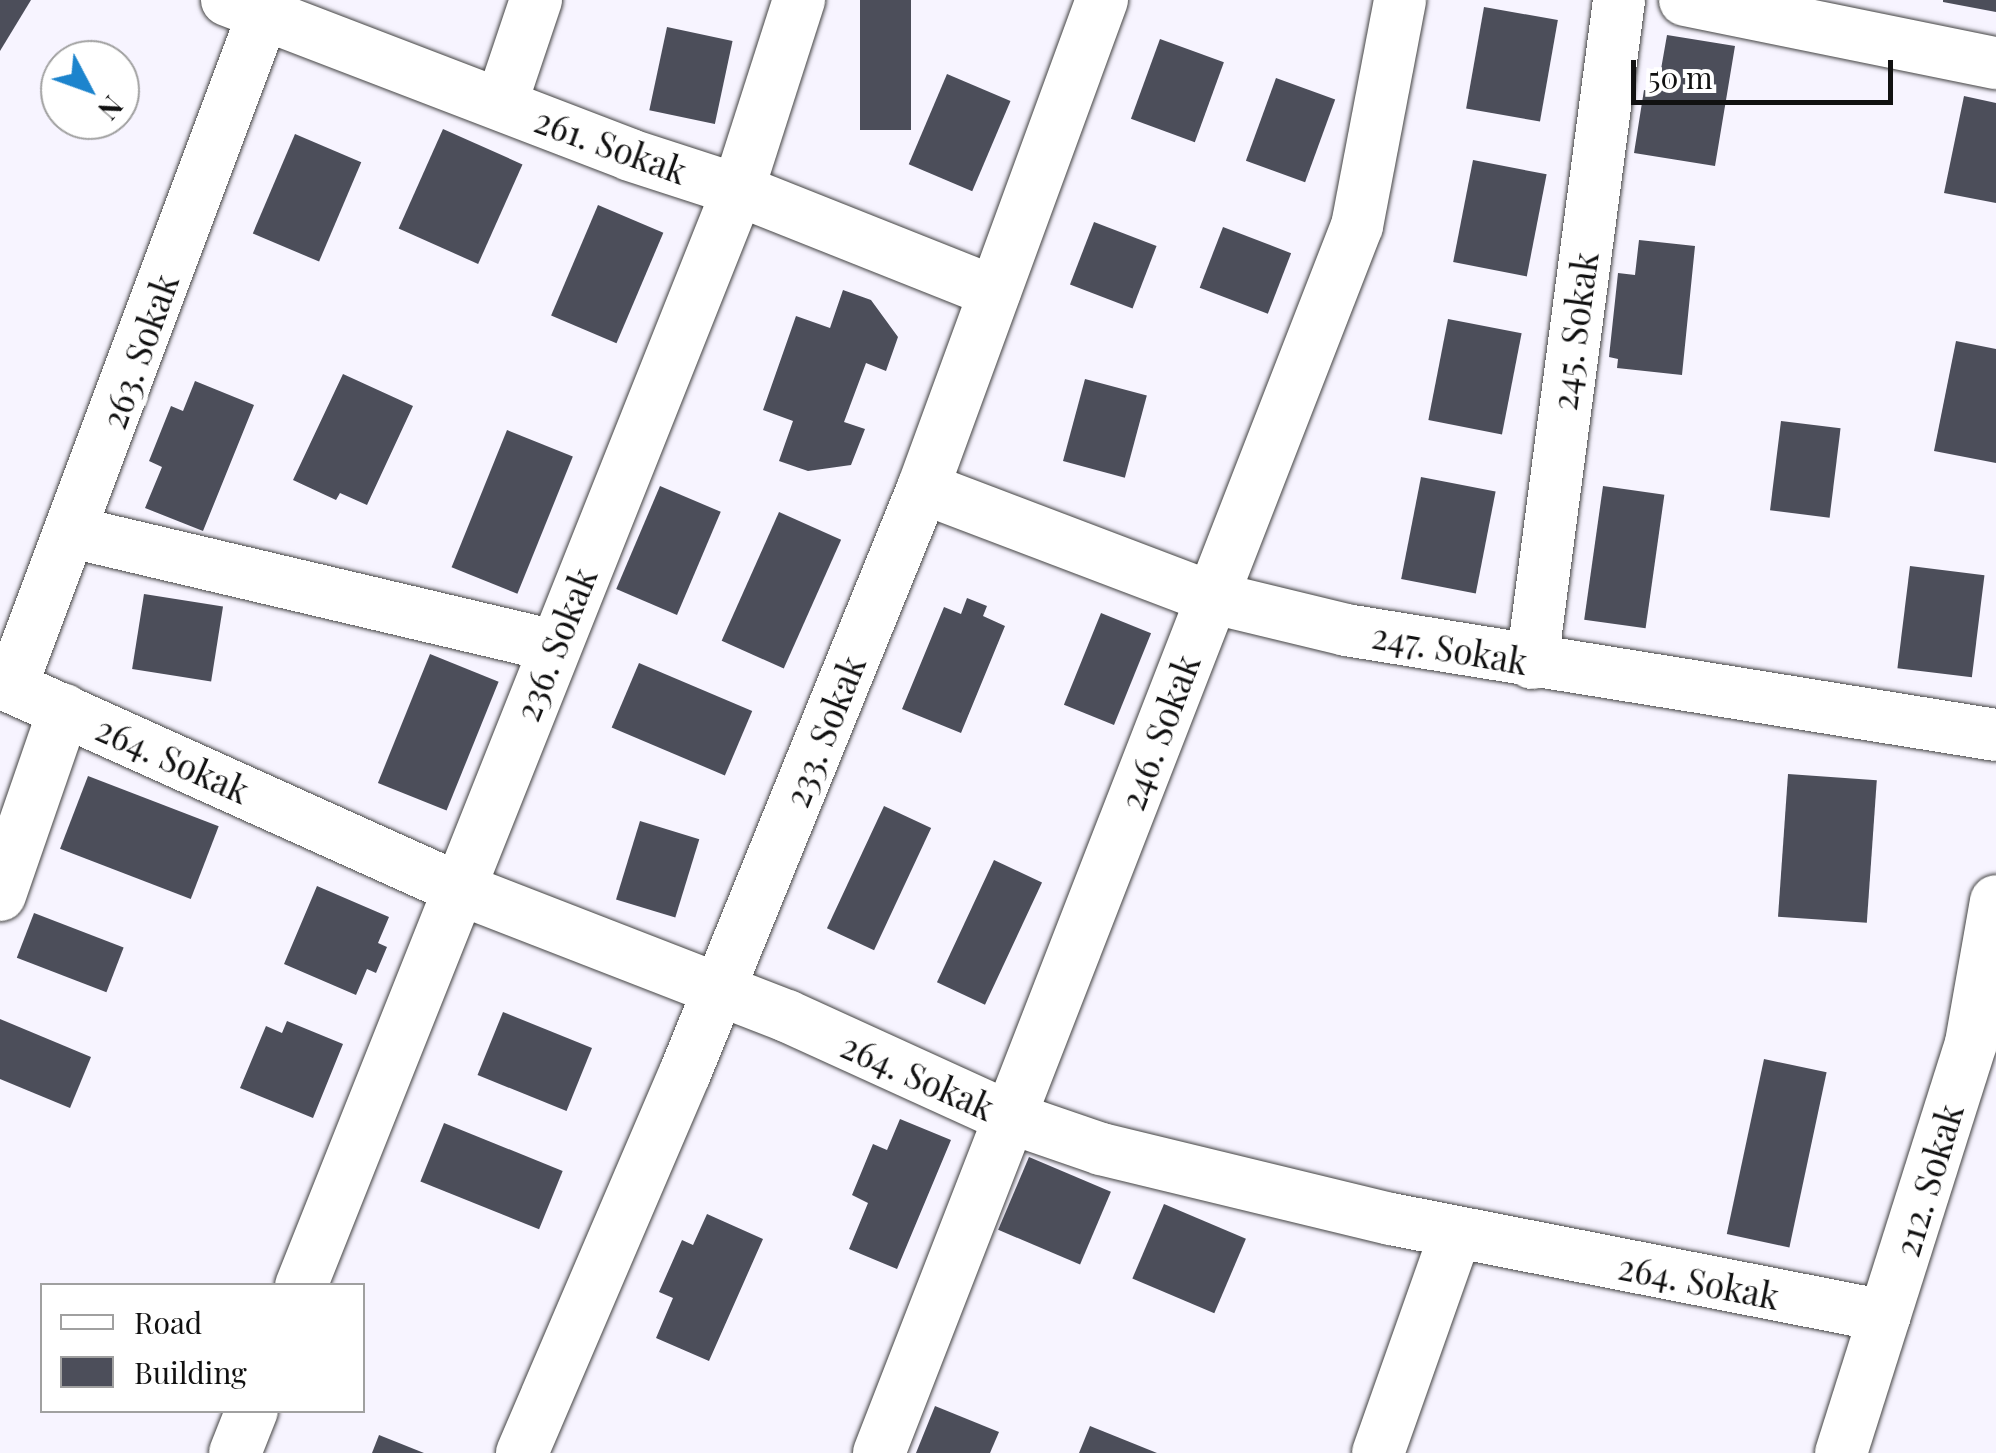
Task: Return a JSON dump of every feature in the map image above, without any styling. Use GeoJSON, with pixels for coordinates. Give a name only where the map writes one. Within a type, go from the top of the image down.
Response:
{"type":"FeatureCollection","features":[{"type":"Feature","properties":{"kind":"street"},"geometry":{"type":"LineString","coordinates":[[501,104],[536,0]]}},
{"type":"Feature","properties":{"kind":"street","name":"236. Sokak"},"geometry":{"type":"LineString","coordinates":[[302,1283],[738,190],[799,0]]}},
{"type":"Feature","properties":{"kind":"street","name":"233. Sokak"},"geometry":{"type":"LineString","coordinates":[[522,1453],[719,990],[924,488],[1102,0]]}},
{"type":"Feature","properties":{"kind":"street","name":"246. Sokak"},"geometry":{"type":"LineString","coordinates":[[880,1453],[1357,226],[1400,0]]}},
{"type":"Feature","properties":{"kind":"street","name":"245. Sokak"},"geometry":{"type":"LineString","coordinates":[[1532,663],[1536,607],[1619,0]]}},
{"type":"Feature","properties":{"kind":"street"},"geometry":{"type":"LineString","coordinates":[[1685,0],[1996,63]]}},
{"type":"Feature","properties":{"kind":"street","name":"261. Sokak"},"geometry":{"type":"LineString","coordinates":[[245,8],[738,190],[994,292]]}},
{"type":"Feature","properties":{"kind":"street","name":"263. Sokak"},"geometry":{"type":"LineString","coordinates":[[6,684],[72,532],[245,8]]}},
{"type":"Feature","properties":{"kind":"street","name":"247. Sokak"},"geometry":{"type":"LineString","coordinates":[[924,488],[1210,597],[1346,630],[1996,735]]}},
{"type":"Feature","properties":{"kind":"street"},"geometry":{"type":"LineString","coordinates":[[72,532],[554,646]]}},
{"type":"Feature","properties":{"kind":"street","name":"264. Sokak"},"geometry":{"type":"LineString","coordinates":[[6,684],[457,888],[787,1016],[1011,1118],[1101,1149],[1456,1233],[1885,1316]]}},
{"type":"Feature","properties":{"kind":"street"},"geometry":{"type":"LineString","coordinates":[[0,895],[64,710]]}},
{"type":"Feature","properties":{"kind":"street","name":"212. Sokak"},"geometry":{"type":"LineString","coordinates":[[1840,1453],[1971,1044],[1996,901]]}},
{"type":"Feature","properties":{"kind":"street"},"geometry":{"type":"LineString","coordinates":[[1378,1453],[1456,1233]]}},
{"type":"Feature","properties":{"kind":"street"},"geometry":{"type":"LineString","coordinates":[[235,1453],[251,1413]]}},
{"type":"Feature","properties":{"kind":"building"},"geometry":{"type":"Polygon","coordinates":[[[0,0],[31,0],[0,51],[0,0]]]}},
{"type":"Feature","properties":{"kind":"building"},"geometry":{"type":"Polygon","coordinates":[[[860,0],[911,0],[911,130],[860,130],[860,0]]]}},
{"type":"Feature","properties":{"kind":"building"},"geometry":{"type":"Polygon","coordinates":[[[1996,0],[1996,12],[1943,2],[1996,0]]]}},
{"type":"Feature","properties":{"kind":"building"},"geometry":{"type":"Polygon","coordinates":[[[1484,7],[1558,20],[1540,121],[1466,108],[1484,7]]]}},
{"type":"Feature","properties":{"kind":"building"},"geometry":{"type":"Polygon","coordinates":[[[667,27],[733,41],[715,124],[649,110],[667,27]]]}},
{"type":"Feature","properties":{"kind":"building"},"geometry":{"type":"Polygon","coordinates":[[[1667,35],[1735,46],[1715,166],[1634,153],[1644,90],[1657,92],[1667,35]]]}},
{"type":"Feature","properties":{"kind":"building"},"geometry":{"type":"Polygon","coordinates":[[[1160,39],[1224,62],[1195,142],[1131,119],[1160,39]]]}},
{"type":"Feature","properties":{"kind":"building"},"geometry":{"type":"Polygon","coordinates":[[[947,74],[1011,101],[972,191],[909,164],[947,74]]]}},
{"type":"Feature","properties":{"kind":"building"},"geometry":{"type":"Polygon","coordinates":[[[1276,78],[1335,100],[1305,182],[1246,161],[1276,78]]]}},
{"type":"Feature","properties":{"kind":"building"},"geometry":{"type":"Polygon","coordinates":[[[1964,96],[1996,103],[1996,203],[1944,193],[1964,96]]]}},
{"type":"Feature","properties":{"kind":"building"},"geometry":{"type":"Polygon","coordinates":[[[443,129],[522,164],[478,264],[399,229],[443,129]]]}},
{"type":"Feature","properties":{"kind":"building"},"geometry":{"type":"Polygon","coordinates":[[[295,134],[361,162],[319,262],[253,233],[295,134]]]}},
{"type":"Feature","properties":{"kind":"building"},"geometry":{"type":"Polygon","coordinates":[[[1473,160],[1547,174],[1527,276],[1453,262],[1473,160]]]}},
{"type":"Feature","properties":{"kind":"building"},"geometry":{"type":"Polygon","coordinates":[[[598,205],[663,233],[616,343],[551,315],[598,205]]]}},
{"type":"Feature","properties":{"kind":"building"},"geometry":{"type":"Polygon","coordinates":[[[1094,222],[1157,246],[1133,309],[1070,285],[1094,222]]]}},
{"type":"Feature","properties":{"kind":"building"},"geometry":{"type":"Polygon","coordinates":[[[1223,227],[1291,253],[1268,314],[1200,288],[1223,227]]]}},
{"type":"Feature","properties":{"kind":"building"},"geometry":{"type":"Polygon","coordinates":[[[1639,240],[1695,246],[1682,375],[1617,368],[1618,359],[1609,357],[1618,273],[1635,275],[1639,240]]]}},
{"type":"Feature","properties":{"kind":"building"},"geometry":{"type":"Polygon","coordinates":[[[843,290],[871,300],[898,337],[886,371],[866,363],[844,422],[865,429],[851,465],[808,471],[779,461],[793,421],[763,410],[796,316],[830,328],[843,290]]]}},
{"type":"Feature","properties":{"kind":"building"},"geometry":{"type":"Polygon","coordinates":[[[1448,319],[1522,333],[1502,434],[1428,420],[1448,319]]]}},
{"type":"Feature","properties":{"kind":"building"},"geometry":{"type":"Polygon","coordinates":[[[1956,341],[1996,349],[1996,463],[1934,451],[1956,341]]]}},
{"type":"Feature","properties":{"kind":"building"},"geometry":{"type":"Polygon","coordinates":[[[343,374],[413,406],[367,505],[340,493],[336,500],[293,480],[343,374]]]}},
{"type":"Feature","properties":{"kind":"building"},"geometry":{"type":"Polygon","coordinates":[[[1085,379],[1147,396],[1125,478],[1063,461],[1085,379]]]}},
{"type":"Feature","properties":{"kind":"building"},"geometry":{"type":"Polygon","coordinates":[[[195,381],[254,405],[203,531],[145,508],[162,467],[149,461],[171,406],[183,411],[195,381]]]}},
{"type":"Feature","properties":{"kind":"building"},"geometry":{"type":"Polygon","coordinates":[[[1781,421],[1841,428],[1830,518],[1770,510],[1781,421]]]}},
{"type":"Feature","properties":{"kind":"building"},"geometry":{"type":"Polygon","coordinates":[[[507,430],[573,457],[517,594],[452,567],[507,430]]]}},
{"type":"Feature","properties":{"kind":"building"},"geometry":{"type":"Polygon","coordinates":[[[1421,477],[1496,492],[1476,594],[1401,579],[1421,477]]]}},
{"type":"Feature","properties":{"kind":"building"},"geometry":{"type":"Polygon","coordinates":[[[660,486],[721,512],[677,615],[616,589],[660,486]]]}},
{"type":"Feature","properties":{"kind":"building"},"geometry":{"type":"Polygon","coordinates":[[[1603,486],[1664,495],[1646,628],[1584,620],[1603,486]]]}},
{"type":"Feature","properties":{"kind":"building"},"geometry":{"type":"Polygon","coordinates":[[[779,512],[841,540],[784,668],[722,641],[779,512]]]}},
{"type":"Feature","properties":{"kind":"building"},"geometry":{"type":"Polygon","coordinates":[[[1910,566],[1984,575],[1972,677],[1897,668],[1910,566]]]}},
{"type":"Feature","properties":{"kind":"building"},"geometry":{"type":"Polygon","coordinates":[[[144,594],[223,607],[211,682],[132,669],[144,594]]]}},
{"type":"Feature","properties":{"kind":"building"},"geometry":{"type":"Polygon","coordinates":[[[967,598],[987,606],[983,616],[1005,626],[961,733],[902,709],[944,607],[961,614],[967,598]]]}},
{"type":"Feature","properties":{"kind":"building"},"geometry":{"type":"Polygon","coordinates":[[[1101,613],[1151,633],[1114,725],[1064,705],[1101,613]]]}},
{"type":"Feature","properties":{"kind":"building"},"geometry":{"type":"Polygon","coordinates":[[[430,654],[499,682],[447,811],[378,783],[430,654]]]}},
{"type":"Feature","properties":{"kind":"building"},"geometry":{"type":"Polygon","coordinates":[[[639,663],[752,711],[725,775],[612,727],[639,663]]]}},
{"type":"Feature","properties":{"kind":"building"},"geometry":{"type":"Polygon","coordinates":[[[1788,774],[1877,780],[1867,923],[1778,917],[1788,774]]]}},
{"type":"Feature","properties":{"kind":"building"},"geometry":{"type":"Polygon","coordinates":[[[88,776],[219,826],[191,899],[60,849],[88,776]]]}},
{"type":"Feature","properties":{"kind":"building"},"geometry":{"type":"Polygon","coordinates":[[[884,806],[931,828],[874,950],[827,928],[884,806]]]}},
{"type":"Feature","properties":{"kind":"building"},"geometry":{"type":"Polygon","coordinates":[[[640,821],[699,839],[675,918],[616,899],[640,821]]]}},
{"type":"Feature","properties":{"kind":"building"},"geometry":{"type":"Polygon","coordinates":[[[994,860],[1042,882],[985,1005],[937,982],[994,860]]]}},
{"type":"Feature","properties":{"kind":"building"},"geometry":{"type":"Polygon","coordinates":[[[317,886],[389,917],[378,943],[387,947],[376,973],[367,969],[356,995],[284,964],[317,886]]]}},
{"type":"Feature","properties":{"kind":"building"},"geometry":{"type":"Polygon","coordinates":[[[34,913],[124,947],[106,992],[17,958],[34,913]]]}},
{"type":"Feature","properties":{"kind":"building"},"geometry":{"type":"Polygon","coordinates":[[[503,1012],[592,1048],[567,1111],[478,1075],[503,1012]]]}},
{"type":"Feature","properties":{"kind":"building"},"geometry":{"type":"Polygon","coordinates":[[[0,1019],[91,1057],[70,1108],[0,1079],[0,1019]]]}},
{"type":"Feature","properties":{"kind":"building"},"geometry":{"type":"Polygon","coordinates":[[[287,1021],[343,1044],[313,1118],[240,1088],[266,1026],[282,1033],[287,1021]]]}},
{"type":"Feature","properties":{"kind":"building"},"geometry":{"type":"Polygon","coordinates":[[[1764,1059],[1827,1072],[1789,1247],[1727,1234],[1764,1059]]]}},
{"type":"Feature","properties":{"kind":"building"},"geometry":{"type":"Polygon","coordinates":[[[900,1119],[951,1140],[897,1269],[849,1249],[868,1203],[852,1195],[873,1144],[887,1150],[900,1119]]]}},
{"type":"Feature","properties":{"kind":"building"},"geometry":{"type":"Polygon","coordinates":[[[444,1123],[563,1171],[539,1229],[420,1181],[444,1123]]]}},
{"type":"Feature","properties":{"kind":"building"},"geometry":{"type":"Polygon","coordinates":[[[1029,1157],[1111,1192],[1080,1264],[998,1230],[1029,1157]]]}},
{"type":"Feature","properties":{"kind":"building"},"geometry":{"type":"Polygon","coordinates":[[[1164,1204],[1246,1239],[1214,1313],[1132,1279],[1164,1204]]]}},
{"type":"Feature","properties":{"kind":"building"},"geometry":{"type":"Polygon","coordinates":[[[707,1214],[763,1239],[709,1361],[656,1338],[673,1298],[659,1292],[682,1240],[693,1245],[707,1214]]]}},
{"type":"Feature","properties":{"kind":"building"},"geometry":{"type":"Polygon","coordinates":[[[935,1406],[999,1432],[990,1453],[916,1453],[935,1406]]]}},
{"type":"Feature","properties":{"kind":"building"},"geometry":{"type":"Polygon","coordinates":[[[1090,1426],[1157,1453],[1079,1453],[1090,1426]]]}},
{"type":"Feature","properties":{"kind":"building"},"geometry":{"type":"Polygon","coordinates":[[[379,1435],[424,1453],[372,1453],[379,1435]]]}}]}
